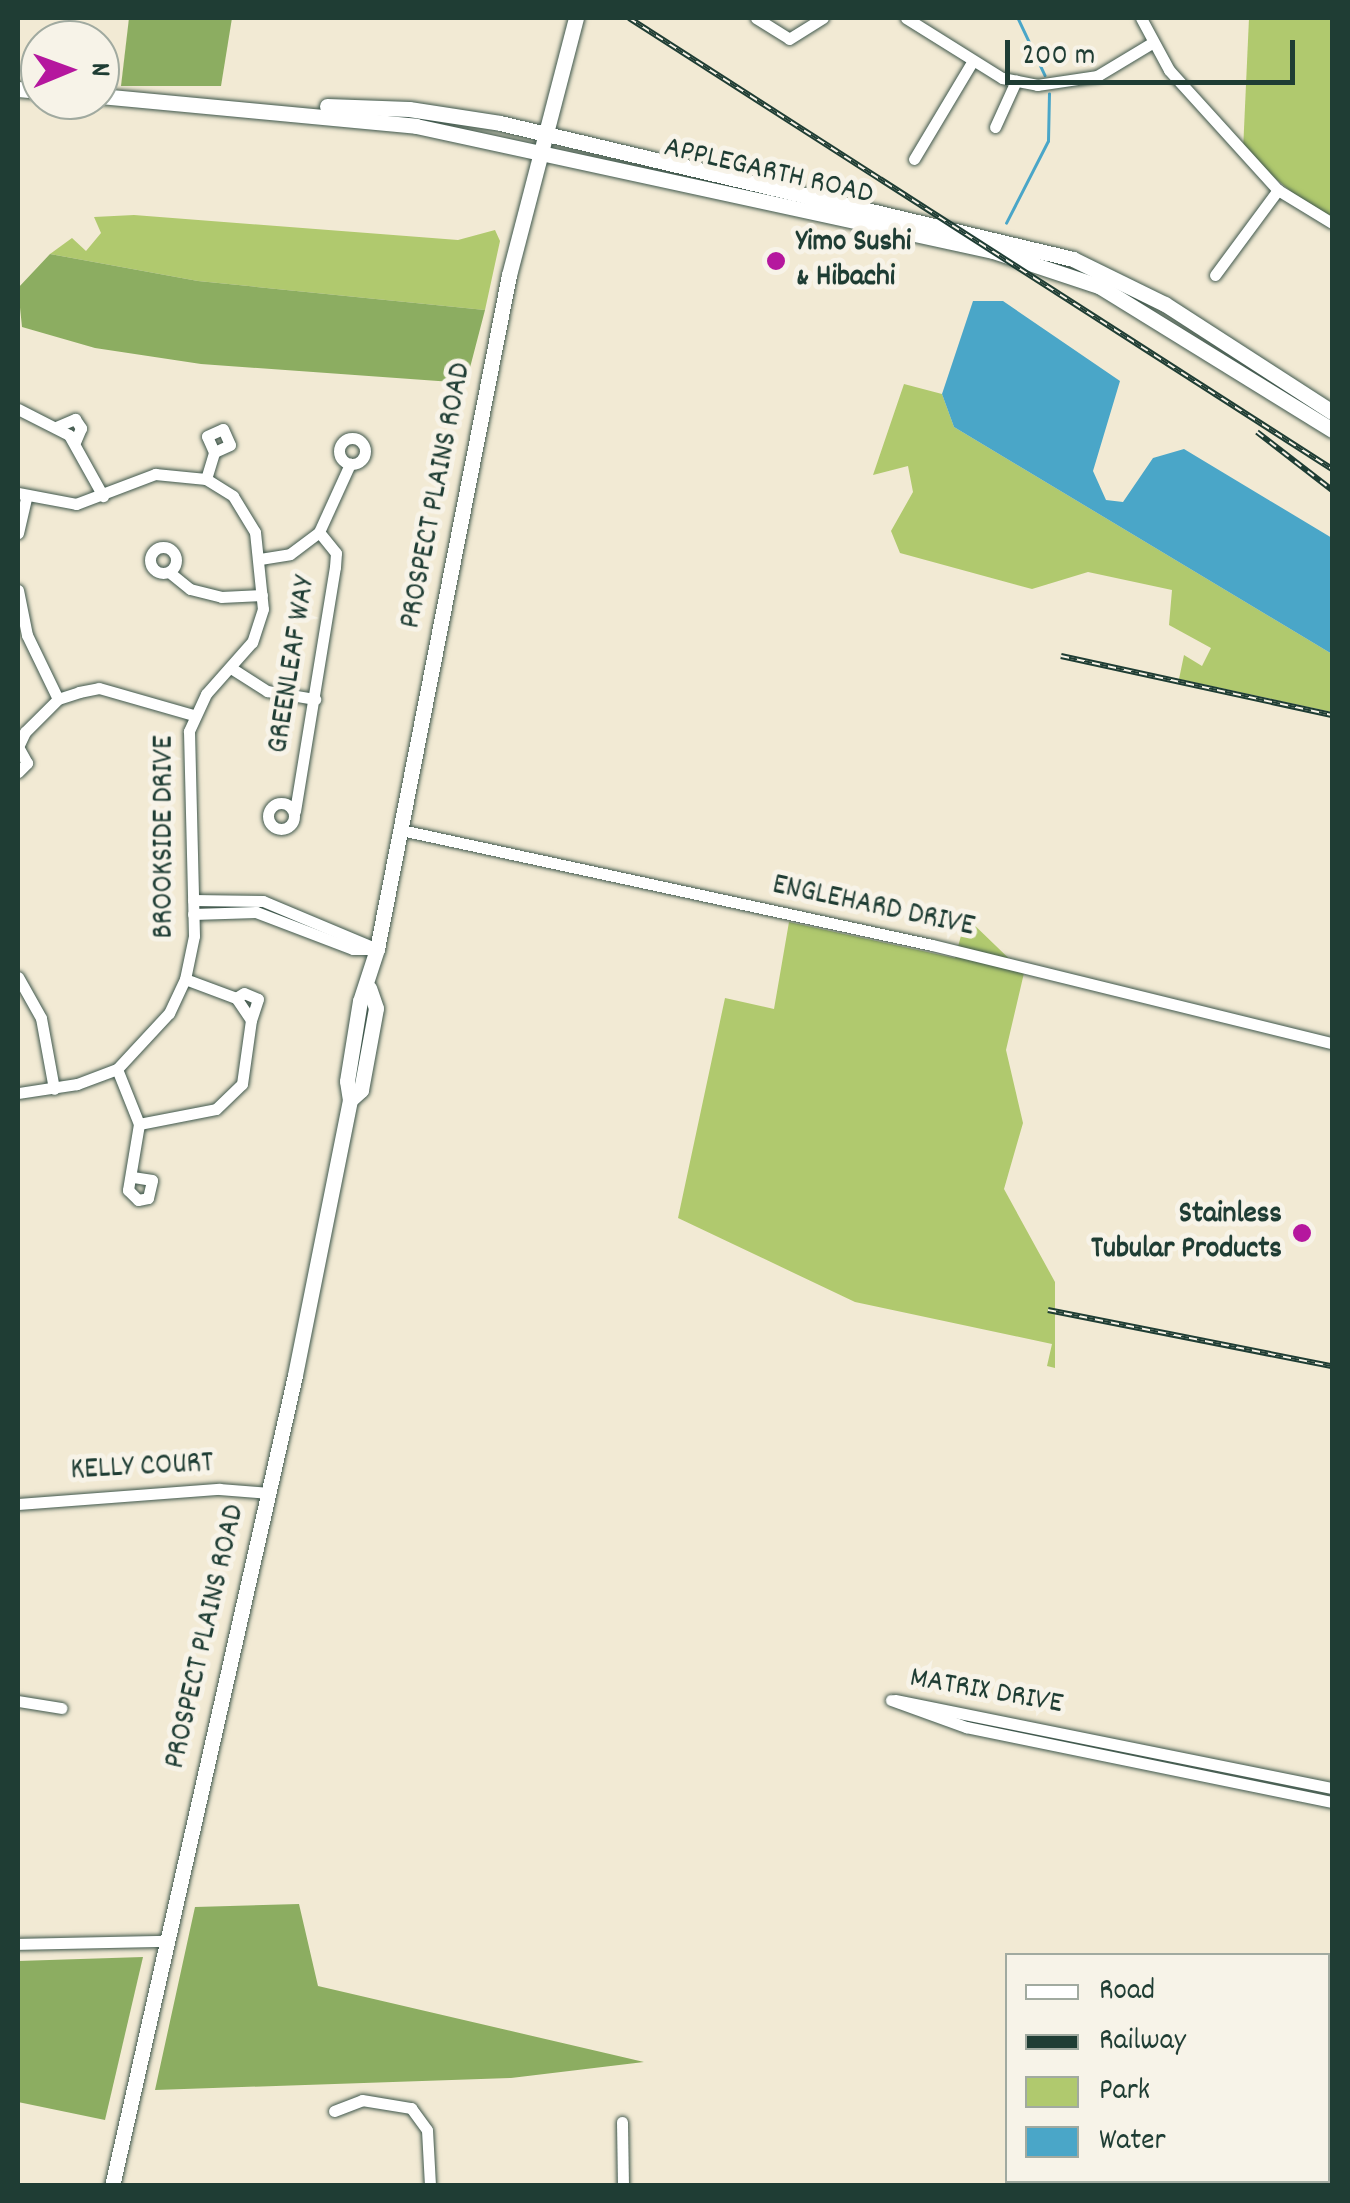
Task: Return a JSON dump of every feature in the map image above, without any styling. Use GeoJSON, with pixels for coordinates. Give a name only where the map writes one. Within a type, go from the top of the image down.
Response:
{"type":"FeatureCollection","features":[{"type":"Feature","properties":{"kind":"street","name":"PROSPECT PLAINS ROAD"},"geometry":{"type":"LineString","coordinates":[[112,2186],[163,1941],[270,1493],[350,1100],[361,1090],[376,1008],[369,988],[509,275],[576,18]]}},
{"type":"Feature","properties":{"kind":"street"},"geometry":{"type":"LineString","coordinates":[[756,18],[789,40],[823,18]]}},
{"type":"Feature","properties":{"kind":"street"},"geometry":{"type":"LineString","coordinates":[[906,18],[972,62],[1016,81],[1074,83],[1132,60],[1152,43]]}},
{"type":"Feature","properties":{"kind":"street"},"geometry":{"type":"LineString","coordinates":[[1141,18],[1152,43],[1278,190],[1332,223]]}},
{"type":"Feature","properties":{"kind":"street"},"geometry":{"type":"LineString","coordinates":[[914,159],[972,62]]}},
{"type":"Feature","properties":{"kind":"street"},"geometry":{"type":"LineString","coordinates":[[994,127],[1016,81]]}},
{"type":"Feature","properties":{"kind":"street","name":"APPLEGARTH ROAD"},"geometry":{"type":"LineString","coordinates":[[120,98],[543,142],[1073,259],[1166,304],[1332,412]]}},
{"type":"Feature","properties":{"kind":"street","name":"APPLEGARTH ROAD"},"geometry":{"type":"LineString","coordinates":[[543,142],[994,251],[1100,286],[1332,430]]}},
{"type":"Feature","properties":{"kind":"street"},"geometry":{"type":"LineString","coordinates":[[1215,275],[1278,190]]}},
{"type":"Feature","properties":{"kind":"street"},"geometry":{"type":"LineString","coordinates":[[18,409],[56,426],[75,442],[103,496]]}},
{"type":"Feature","properties":{"kind":"street"},"geometry":{"type":"LineString","coordinates":[[18,533],[22,495],[63,505],[103,496],[155,474],[206,479],[214,452]]}},
{"type":"Feature","properties":{"kind":"street"},"geometry":{"type":"LineString","coordinates":[[260,560],[290,554],[319,532],[350,464]]}},
{"type":"Feature","properties":{"kind":"street","name":"BROOKSIDE DRIVE"},"geometry":{"type":"LineString","coordinates":[[18,1093],[54,1089],[117,1069],[168,1014],[185,979],[193,907],[193,715],[258,630],[262,595],[260,560],[241,506],[206,479]]}},
{"type":"Feature","properties":{"kind":"street","name":"GREENLEAF WAY"},"geometry":{"type":"LineString","coordinates":[[295,812],[336,553],[319,532]]}},
{"type":"Feature","properties":{"kind":"street"},"geometry":{"type":"LineString","coordinates":[[170,572],[190,589],[221,597],[262,595]]}},
{"type":"Feature","properties":{"kind":"street"},"geometry":{"type":"LineString","coordinates":[[18,590],[27,635],[58,699]]}},
{"type":"Feature","properties":{"kind":"street"},"geometry":{"type":"LineString","coordinates":[[232,668],[267,691],[315,699]]}},
{"type":"Feature","properties":{"kind":"street"},"geometry":{"type":"LineString","coordinates":[[18,772],[28,762],[18,747],[25,732],[58,699],[99,688],[193,715]]}},
{"type":"Feature","properties":{"kind":"street","name":"ENGLEHARD DRIVE"},"geometry":{"type":"LineString","coordinates":[[401,830],[932,945],[1332,1043]]}},
{"type":"Feature","properties":{"kind":"street"},"geometry":{"type":"LineString","coordinates":[[193,907],[256,912],[354,949],[377,949]]}},
{"type":"Feature","properties":{"kind":"street"},"geometry":{"type":"LineString","coordinates":[[18,978],[42,1018],[54,1089]]}},
{"type":"Feature","properties":{"kind":"street"},"geometry":{"type":"LineString","coordinates":[[138,1124],[227,1103],[242,1084],[251,1020],[236,998],[185,979]]}},
{"type":"Feature","properties":{"kind":"street"},"geometry":{"type":"LineString","coordinates":[[117,1069],[138,1124],[132,1177]]}},
{"type":"Feature","properties":{"kind":"street","name":"KELLY COURT"},"geometry":{"type":"LineString","coordinates":[[18,1504],[219,1489],[270,1493]]}},
{"type":"Feature","properties":{"kind":"street"},"geometry":{"type":"LineString","coordinates":[[18,1700],[61,1708]]}},
{"type":"Feature","properties":{"kind":"street","name":"MATRIX DRIVE"},"geometry":{"type":"LineString","coordinates":[[1332,1788],[891,1700],[966,1726],[1332,1802]]}},
{"type":"Feature","properties":{"kind":"street"},"geometry":{"type":"LineString","coordinates":[[18,1944],[163,1941]]}},
{"type":"Feature","properties":{"kind":"street"},"geometry":{"type":"LineString","coordinates":[[334,2112],[362,2100],[411,2108],[427,2130],[430,2186]]}},
{"type":"Feature","properties":{"kind":"street"},"geometry":{"type":"LineString","coordinates":[[622,2122],[623,2186]]}},
{"type":"Feature","properties":{"kind":"green space"},"geometry":{"type":"Polygon","coordinates":[[[129,18],[232,18],[221,86],[121,86],[129,18]]]}},
{"type":"Feature","properties":{"kind":"green space"},"geometry":{"type":"Polygon","coordinates":[[[1249,18],[1332,18],[1332,226],[1243,151],[1249,18]]]}},
{"type":"Feature","properties":{"kind":"green space"},"geometry":{"type":"Polygon","coordinates":[[[134,215],[458,240],[495,230],[500,241],[485,310],[198,281],[50,254],[72,238],[86,251],[101,233],[94,217],[134,215]]]}},
{"type":"Feature","properties":{"kind":"green space"},"geometry":{"type":"Polygon","coordinates":[[[50,254],[198,281],[485,310],[466,383],[201,364],[95,348],[22,327],[18,288],[50,254]]]}},
{"type":"Feature","properties":{"kind":"green space"},"geometry":{"type":"Polygon","coordinates":[[[904,384],[942,394],[954,427],[1332,654],[1332,712],[1179,679],[1184,655],[1202,666],[1211,648],[1169,625],[1172,590],[1088,572],[1032,589],[900,553],[891,531],[913,492],[908,466],[873,475],[904,384]]]}},
{"type":"Feature","properties":{"kind":"green space"},"geometry":{"type":"Polygon","coordinates":[[[966,917],[1024,973],[1006,1050],[1023,1123],[1004,1189],[1055,1282],[1055,1368],[1047,1366],[1052,1344],[855,1302],[678,1218],[725,998],[774,1009],[789,922],[955,958],[966,917]]]}},
{"type":"Feature","properties":{"kind":"green space"},"geometry":{"type":"Polygon","coordinates":[[[299,1904],[318,1986],[644,2062],[511,2078],[155,2090],[195,1907],[299,1904]]]}},
{"type":"Feature","properties":{"kind":"green space"},"geometry":{"type":"Polygon","coordinates":[[[143,1957],[105,2120],[18,2102],[18,1961],[143,1957]]]}},
{"type":"Feature","properties":{"kind":"water"},"geometry":{"type":"Polygon","coordinates":[[[973,301],[1003,301],[1120,381],[1093,471],[1106,500],[1123,502],[1153,458],[1184,449],[1332,538],[1332,654],[954,427],[942,394],[973,301]]]}},
{"type":"Feature","properties":{"kind":"waterway"},"geometry":{"type":"LineString","coordinates":[[1018,18],[1045,75]]}},
{"type":"Feature","properties":{"kind":"waterway"},"geometry":{"type":"LineString","coordinates":[[1006,223],[1048,141],[1049,94]]}},
{"type":"Feature","properties":{"kind":"railway"},"geometry":{"type":"LineString","coordinates":[[629,18],[1332,469]]}},
{"type":"Feature","properties":{"kind":"railway"},"geometry":{"type":"LineString","coordinates":[[1257,432],[1332,490]]}},
{"type":"Feature","properties":{"kind":"railway"},"geometry":{"type":"LineString","coordinates":[[1061,656],[1332,715]]}},
{"type":"Feature","properties":{"kind":"railway"},"geometry":{"type":"LineString","coordinates":[[1048,1310],[1332,1366]]}},
{"type":"Feature","properties":{"kind":"place","name":"Yimo Sushi & Hibachi"},"geometry":{"type":"Point","coordinates":[776,261]}},
{"type":"Feature","properties":{"kind":"place","name":"Stainless Tubular Products"},"geometry":{"type":"Point","coordinates":[1302,1233]}}]}
